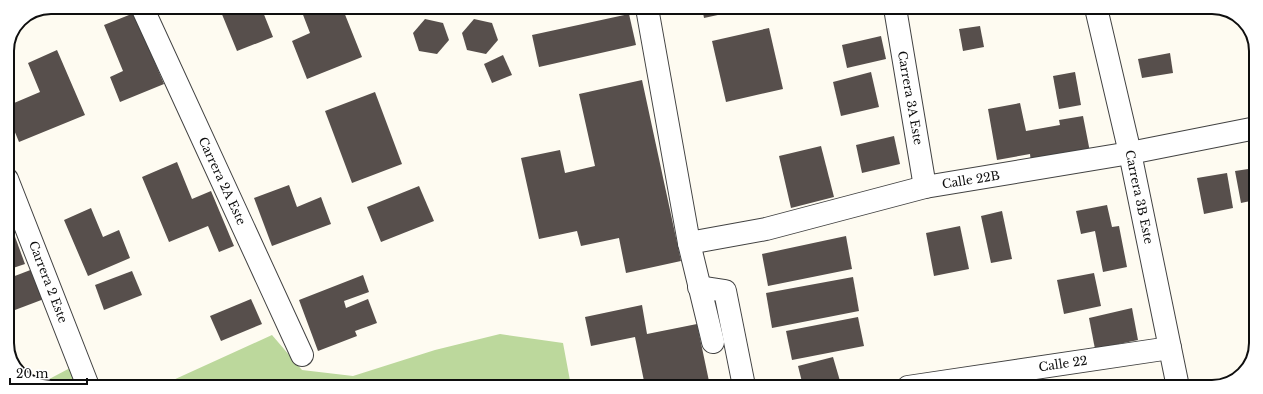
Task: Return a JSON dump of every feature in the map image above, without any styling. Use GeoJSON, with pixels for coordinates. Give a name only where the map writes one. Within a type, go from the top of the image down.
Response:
{"type":"FeatureCollection","features":[{"type":"Feature","properties":{"kind":"street","name":"Carrera 2A Este"},"geometry":{"type":"LineString","coordinates":[[145,14],[302,355]]}},
{"type":"Feature","properties":{"kind":"street"},"geometry":{"type":"LineString","coordinates":[[647,14],[689,243],[712,342]]}},
{"type":"Feature","properties":{"kind":"street","name":"Carrera 3A Este"},"geometry":{"type":"LineString","coordinates":[[896,14],[926,187]]}},
{"type":"Feature","properties":{"kind":"street","name":"Carrera 3B Este"},"geometry":{"type":"LineString","coordinates":[[1097,14],[1130,153],[1177,380]]}},
{"type":"Feature","properties":{"kind":"street","name":"Calle 22B"},"geometry":{"type":"LineString","coordinates":[[689,243],[766,229],[926,187],[1130,153],[1249,129]]}},
{"type":"Feature","properties":{"kind":"street","name":"Carrera 2 Este"},"geometry":{"type":"LineString","coordinates":[[14,197],[86,380]]}},
{"type":"Feature","properties":{"kind":"street"},"geometry":{"type":"LineString","coordinates":[[699,287],[725,291],[743,380]]}},
{"type":"Feature","properties":{"kind":"street","name":"Calle 22"},"geometry":{"type":"LineString","coordinates":[[955,380],[1170,348]]}},
{"type":"Feature","properties":{"kind":"green space"},"geometry":{"type":"Polygon","coordinates":[[[500,334],[563,343],[570,380],[173,380],[272,335],[302,370],[353,376],[435,350],[500,334]]]}},
{"type":"Feature","properties":{"kind":"green space"},"geometry":{"type":"Polygon","coordinates":[[[70,368],[75,380],[51,380],[47,380],[70,368]]]}},
{"type":"Feature","properties":{"kind":"building"},"geometry":{"type":"Polygon","coordinates":[[[134,14],[164,84],[120,102],[110,77],[123,71],[104,25],[134,14]]]}},
{"type":"Feature","properties":{"kind":"building"},"geometry":{"type":"Polygon","coordinates":[[[222,14],[264,14],[273,37],[237,51],[222,14]]]}},
{"type":"Feature","properties":{"kind":"building"},"geometry":{"type":"Polygon","coordinates":[[[303,14],[345,14],[362,57],[307,79],[292,41],[310,33],[303,14]]]}},
{"type":"Feature","properties":{"kind":"building"},"geometry":{"type":"Polygon","coordinates":[[[629,14],[636,45],[539,67],[532,35],[629,14]]]}},
{"type":"Feature","properties":{"kind":"building"},"geometry":{"type":"Polygon","coordinates":[[[703,14],[722,14],[704,18],[703,14]]]}},
{"type":"Feature","properties":{"kind":"building"},"geometry":{"type":"Polygon","coordinates":[[[425,19],[443,23],[449,40],[437,54],[419,51],[413,33],[425,19]]]}},
{"type":"Feature","properties":{"kind":"building"},"geometry":{"type":"Polygon","coordinates":[[[474,19],[492,23],[498,40],[486,54],[467,50],[462,33],[474,19]]]}},
{"type":"Feature","properties":{"kind":"building"},"geometry":{"type":"Polygon","coordinates":[[[980,26],[984,47],[963,51],[959,29],[980,26]]]}},
{"type":"Feature","properties":{"kind":"building"},"geometry":{"type":"Polygon","coordinates":[[[769,28],[783,89],[726,102],[712,41],[769,28]]]}},
{"type":"Feature","properties":{"kind":"building"},"geometry":{"type":"Polygon","coordinates":[[[881,36],[886,59],[847,68],[842,45],[881,36]]]}},
{"type":"Feature","properties":{"kind":"building"},"geometry":{"type":"Polygon","coordinates":[[[57,50],[85,115],[19,142],[14,130],[14,103],[40,92],[28,63],[57,50]]]}},
{"type":"Feature","properties":{"kind":"building"},"geometry":{"type":"Polygon","coordinates":[[[1170,53],[1173,73],[1142,78],[1138,59],[1170,53]]]}},
{"type":"Feature","properties":{"kind":"building"},"geometry":{"type":"Polygon","coordinates":[[[503,55],[512,75],[492,83],[484,64],[503,55]]]}},
{"type":"Feature","properties":{"kind":"building"},"geometry":{"type":"Polygon","coordinates":[[[871,72],[879,107],[841,116],[833,82],[871,72]]]}},
{"type":"Feature","properties":{"kind":"building"},"geometry":{"type":"Polygon","coordinates":[[[1075,72],[1081,105],[1059,109],[1053,76],[1075,72]]]}},
{"type":"Feature","properties":{"kind":"building"},"geometry":{"type":"Polygon","coordinates":[[[642,80],[681,261],[626,273],[619,238],[581,246],[577,231],[539,239],[521,158],[560,150],[565,173],[595,166],[579,94],[642,80]]]}},
{"type":"Feature","properties":{"kind":"building"},"geometry":{"type":"Polygon","coordinates":[[[375,92],[402,164],[352,183],[325,111],[375,92]]]}},
{"type":"Feature","properties":{"kind":"building"},"geometry":{"type":"Polygon","coordinates":[[[1020,103],[1026,131],[1060,125],[1059,120],[1083,116],[1090,152],[1031,163],[1030,154],[997,160],[988,109],[1020,103]]]}},
{"type":"Feature","properties":{"kind":"building"},"geometry":{"type":"Polygon","coordinates":[[[894,136],[900,164],[862,173],[856,145],[894,136]]]}},
{"type":"Feature","properties":{"kind":"building"},"geometry":{"type":"Polygon","coordinates":[[[821,146],[834,197],[791,208],[779,156],[821,146]]]}},
{"type":"Feature","properties":{"kind":"building"},"geometry":{"type":"Polygon","coordinates":[[[177,162],[192,199],[211,191],[234,246],[219,252],[208,226],[169,242],[142,177],[177,162]]]}},
{"type":"Feature","properties":{"kind":"building"},"geometry":{"type":"Polygon","coordinates":[[[1249,169],[1249,201],[1241,203],[1235,171],[1249,169]]]}},
{"type":"Feature","properties":{"kind":"building"},"geometry":{"type":"Polygon","coordinates":[[[1227,173],[1233,208],[1204,214],[1197,178],[1227,173]]]}},
{"type":"Feature","properties":{"kind":"building"},"geometry":{"type":"Polygon","coordinates":[[[289,185],[297,207],[321,197],[331,224],[272,246],[254,198],[289,185]]]}},
{"type":"Feature","properties":{"kind":"building"},"geometry":{"type":"Polygon","coordinates":[[[419,186],[434,221],[381,242],[367,207],[419,186]]]}},
{"type":"Feature","properties":{"kind":"building"},"geometry":{"type":"Polygon","coordinates":[[[1107,205],[1112,227],[1119,226],[1127,267],[1103,272],[1095,231],[1081,234],[1076,211],[1107,205]]]}},
{"type":"Feature","properties":{"kind":"building"},"geometry":{"type":"Polygon","coordinates":[[[91,208],[103,237],[119,230],[130,258],[88,276],[64,220],[91,208]]]}},
{"type":"Feature","properties":{"kind":"building"},"geometry":{"type":"Polygon","coordinates":[[[1002,211],[1012,259],[991,263],[981,216],[1002,211]]]}},
{"type":"Feature","properties":{"kind":"building"},"geometry":{"type":"Polygon","coordinates":[[[960,226],[969,269],[934,276],[926,233],[960,226]]]}},
{"type":"Feature","properties":{"kind":"building"},"geometry":{"type":"Polygon","coordinates":[[[14,234],[25,264],[14,268],[14,234]]]}},
{"type":"Feature","properties":{"kind":"building"},"geometry":{"type":"Polygon","coordinates":[[[846,236],[852,269],[768,286],[762,254],[846,236]]]}},
{"type":"Feature","properties":{"kind":"building"},"geometry":{"type":"Polygon","coordinates":[[[33,269],[44,299],[14,310],[14,276],[33,269]]]}},
{"type":"Feature","properties":{"kind":"building"},"geometry":{"type":"Polygon","coordinates":[[[132,271],[142,295],[104,310],[95,285],[132,271]]]}},
{"type":"Feature","properties":{"kind":"building"},"geometry":{"type":"Polygon","coordinates":[[[1094,273],[1101,306],[1064,314],[1057,280],[1094,273]]]}},
{"type":"Feature","properties":{"kind":"building"},"geometry":{"type":"Polygon","coordinates":[[[363,275],[369,292],[344,301],[346,308],[368,299],[377,323],[355,331],[357,336],[318,351],[299,300],[363,275]]]}},
{"type":"Feature","properties":{"kind":"building"},"geometry":{"type":"Polygon","coordinates":[[[853,277],[859,311],[772,328],[766,293],[853,277]]]}},
{"type":"Feature","properties":{"kind":"building"},"geometry":{"type":"Polygon","coordinates":[[[251,299],[262,324],[221,341],[210,316],[251,299]]]}},
{"type":"Feature","properties":{"kind":"building"},"geometry":{"type":"Polygon","coordinates":[[[642,305],[647,334],[697,324],[709,380],[644,380],[635,337],[591,346],[585,317],[642,305]]]}},
{"type":"Feature","properties":{"kind":"building"},"geometry":{"type":"Polygon","coordinates":[[[1132,308],[1138,340],[1095,349],[1089,318],[1132,308]]]}},
{"type":"Feature","properties":{"kind":"building"},"geometry":{"type":"Polygon","coordinates":[[[858,317],[864,346],[792,360],[786,331],[858,317]]]}},
{"type":"Feature","properties":{"kind":"building"},"geometry":{"type":"Polygon","coordinates":[[[833,357],[840,380],[802,380],[798,366],[833,357]]]}}]}
